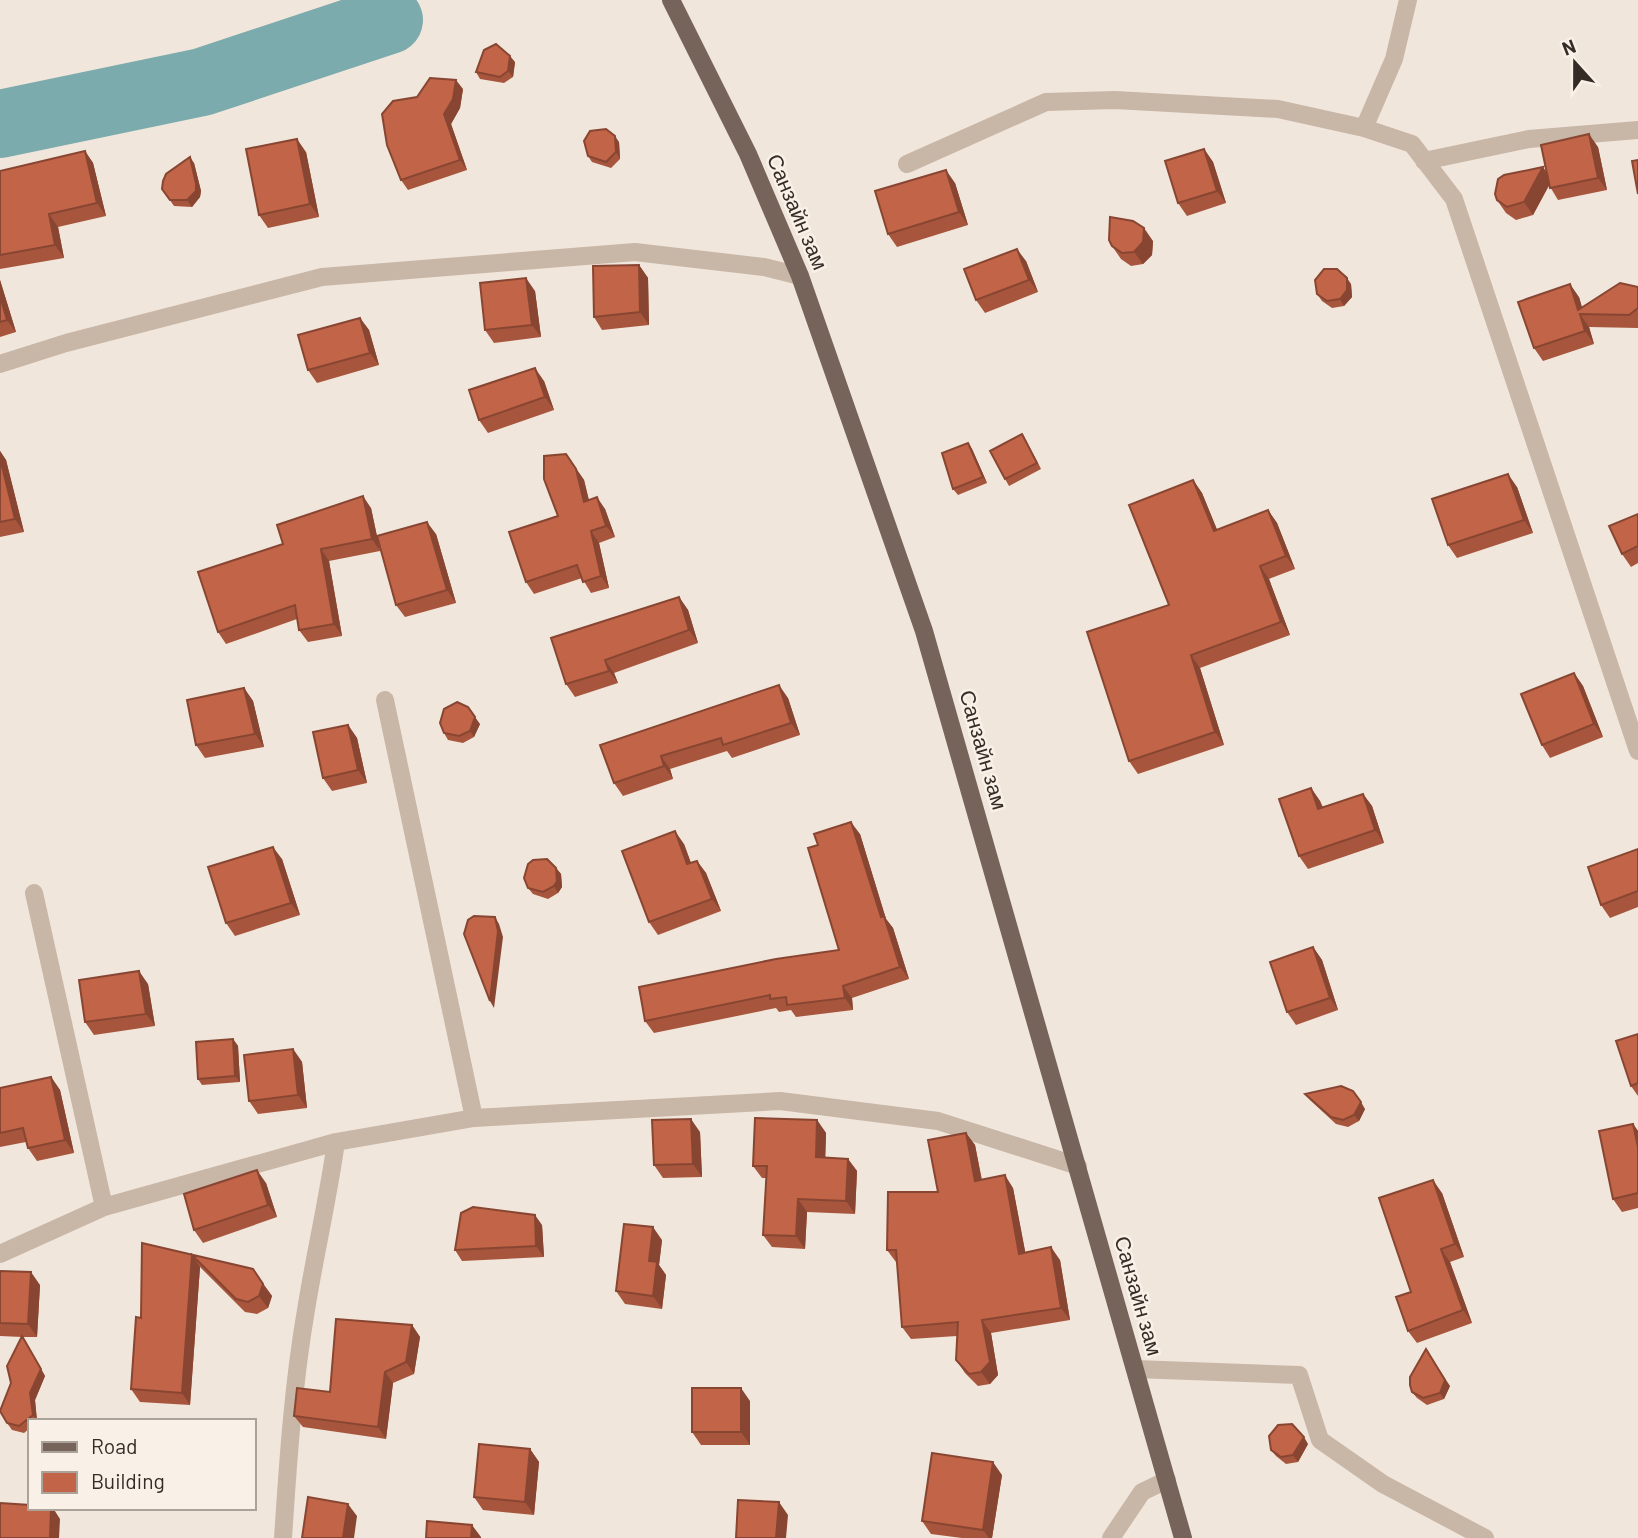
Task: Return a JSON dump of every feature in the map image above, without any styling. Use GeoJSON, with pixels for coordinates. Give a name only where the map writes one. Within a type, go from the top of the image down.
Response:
{"type":"FeatureCollection","features":[{"type":"Feature","properties":{"kind":"main road","name":"Санзайн зам"},"geometry":{"type":"LineString","coordinates":[[671,0],[748,154],[800,275],[924,631],[1183,1538]]}},
{"type":"Feature","properties":{"kind":"street"},"geometry":{"type":"LineString","coordinates":[[1364,128],[1394,59],[1408,0]]}},
{"type":"Feature","properties":{"kind":"street"},"geometry":{"type":"LineString","coordinates":[[907,164],[1046,102],[1115,100],[1278,109],[1364,128],[1412,144],[1454,199],[1638,751]]}},
{"type":"Feature","properties":{"kind":"street"},"geometry":{"type":"LineString","coordinates":[[1424,161],[1529,139],[1638,130]]}},
{"type":"Feature","properties":{"kind":"street"},"geometry":{"type":"LineString","coordinates":[[0,364],[66,343],[322,277],[635,252],[764,267],[800,275]]}},
{"type":"Feature","properties":{"kind":"street"},"geometry":{"type":"LineString","coordinates":[[385,700],[474,1118]]}},
{"type":"Feature","properties":{"kind":"street"},"geometry":{"type":"LineString","coordinates":[[34,893],[104,1207]]}},
{"type":"Feature","properties":{"kind":"street"},"geometry":{"type":"LineString","coordinates":[[0,1254],[104,1207],[336,1142],[474,1118],[780,1101],[938,1121],[1078,1166]]}},
{"type":"Feature","properties":{"kind":"street"},"geometry":{"type":"LineString","coordinates":[[283,1538],[291,1427],[305,1311],[326,1211],[336,1142]]}},
{"type":"Feature","properties":{"kind":"street"},"geometry":{"type":"LineString","coordinates":[[1135,1368],[1299,1375],[1320,1440],[1383,1484],[1485,1538]]}},
{"type":"Feature","properties":{"kind":"street"},"geometry":{"type":"LineString","coordinates":[[1111,1538],[1142,1492],[1167,1480]]}},
{"type":"Feature","properties":{"kind":"building"},"geometry":{"type":"Polygon","coordinates":[[[496,44],[510,56],[508,71],[500,77],[476,72],[484,50],[496,44]]]}},
{"type":"Feature","properties":{"kind":"building"},"geometry":{"type":"Polygon","coordinates":[[[430,78],[456,80],[453,99],[444,114],[460,160],[401,180],[387,145],[382,114],[393,101],[417,97],[430,78]]]}},
{"type":"Feature","properties":{"kind":"building"},"geometry":{"type":"Polygon","coordinates":[[[606,129],[615,136],[616,152],[606,162],[588,156],[584,141],[590,131],[606,129]]]}},
{"type":"Feature","properties":{"kind":"building"},"geometry":{"type":"Polygon","coordinates":[[[1589,134],[1598,178],[1550,188],[1541,145],[1589,134]]]}},
{"type":"Feature","properties":{"kind":"building"},"geometry":{"type":"Polygon","coordinates":[[[297,139],[310,204],[259,215],[246,149],[297,139]]]}},
{"type":"Feature","properties":{"kind":"building"},"geometry":{"type":"Polygon","coordinates":[[[1204,149],[1217,191],[1178,203],[1165,161],[1204,149]]]}},
{"type":"Feature","properties":{"kind":"building"},"geometry":{"type":"Polygon","coordinates":[[[85,151],[97,203],[49,214],[55,245],[0,255],[0,171],[85,151]]]}},
{"type":"Feature","properties":{"kind":"building"},"geometry":{"type":"Polygon","coordinates":[[[190,157],[196,191],[187,200],[170,200],[162,189],[166,174],[190,157]]]}},
{"type":"Feature","properties":{"kind":"building"},"geometry":{"type":"Polygon","coordinates":[[[1638,160],[1638,194],[1632,161],[1638,160]]]}},
{"type":"Feature","properties":{"kind":"building"},"geometry":{"type":"Polygon","coordinates":[[[1543,167],[1524,202],[1507,207],[1497,200],[1495,194],[1498,179],[1504,175],[1543,167]]]}},
{"type":"Feature","properties":{"kind":"building"},"geometry":{"type":"Polygon","coordinates":[[[946,170],[959,212],[888,234],[875,191],[946,170]]]}},
{"type":"Feature","properties":{"kind":"building"},"geometry":{"type":"Polygon","coordinates":[[[1110,217],[1133,221],[1144,228],[1143,242],[1134,252],[1122,253],[1112,246],[1109,240],[1110,217]]]}},
{"type":"Feature","properties":{"kind":"building"},"geometry":{"type":"Polygon","coordinates":[[[1017,249],[1029,280],[976,300],[964,269],[1017,249]]]}},
{"type":"Feature","properties":{"kind":"building"},"geometry":{"type":"Polygon","coordinates":[[[639,265],[640,312],[594,317],[593,266],[639,265]]]}},
{"type":"Feature","properties":{"kind":"building"},"geometry":{"type":"Polygon","coordinates":[[[1324,269],[1337,269],[1347,278],[1347,290],[1340,299],[1327,301],[1317,294],[1315,280],[1324,269]]]}},
{"type":"Feature","properties":{"kind":"building"},"geometry":{"type":"Polygon","coordinates":[[[526,278],[532,325],[485,330],[480,283],[526,278]]]}},
{"type":"Feature","properties":{"kind":"building"},"geometry":{"type":"Polygon","coordinates":[[[1620,283],[1638,287],[1638,308],[1629,315],[1580,314],[1585,331],[1534,348],[1518,302],[1570,284],[1578,310],[1620,283]]]}},
{"type":"Feature","properties":{"kind":"building"},"geometry":{"type":"Polygon","coordinates":[[[0,296],[7,320],[0,322],[0,296]]]}},
{"type":"Feature","properties":{"kind":"building"},"geometry":{"type":"Polygon","coordinates":[[[360,318],[370,353],[308,370],[298,335],[360,318]]]}},
{"type":"Feature","properties":{"kind":"building"},"geometry":{"type":"Polygon","coordinates":[[[535,368],[545,397],[479,420],[469,390],[535,368]]]}},
{"type":"Feature","properties":{"kind":"building"},"geometry":{"type":"Polygon","coordinates":[[[1022,434],[1037,463],[1005,479],[990,451],[1022,434]]]}},
{"type":"Feature","properties":{"kind":"building"},"geometry":{"type":"Polygon","coordinates":[[[968,443],[983,477],[953,489],[942,453],[968,443]]]}},
{"type":"Feature","properties":{"kind":"building"},"geometry":{"type":"Polygon","coordinates":[[[566,454],[576,469],[584,502],[597,497],[606,526],[591,531],[601,576],[583,582],[577,565],[526,582],[509,532],[558,516],[544,479],[544,456],[566,454]]]}},
{"type":"Feature","properties":{"kind":"building"},"geometry":{"type":"Polygon","coordinates":[[[0,458],[15,519],[0,522],[0,458]]]}},
{"type":"Feature","properties":{"kind":"building"},"geometry":{"type":"Polygon","coordinates":[[[1508,474],[1524,520],[1448,545],[1432,499],[1508,474]]]}},
{"type":"Feature","properties":{"kind":"building"},"geometry":{"type":"Polygon","coordinates":[[[1193,480],[1214,531],[1268,510],[1286,556],[1260,566],[1281,622],[1191,655],[1215,732],[1129,761],[1087,632],[1169,605],[1129,505],[1193,480]]]}},
{"type":"Feature","properties":{"kind":"building"},"geometry":{"type":"Polygon","coordinates":[[[363,496],[372,539],[321,549],[334,624],[299,630],[295,605],[218,632],[198,572],[283,544],[277,525],[363,496]]]}},
{"type":"Feature","properties":{"kind":"building"},"geometry":{"type":"Polygon","coordinates":[[[1638,514],[1638,546],[1622,554],[1609,526],[1638,514]]]}},
{"type":"Feature","properties":{"kind":"building"},"geometry":{"type":"Polygon","coordinates":[[[427,522],[447,590],[396,605],[377,536],[427,522]]]}},
{"type":"Feature","properties":{"kind":"building"},"geometry":{"type":"Polygon","coordinates":[[[679,597],[689,630],[605,660],[609,671],[566,684],[551,638],[679,597]]]}},
{"type":"Feature","properties":{"kind":"building"},"geometry":{"type":"Polygon","coordinates":[[[1574,673],[1594,724],[1542,745],[1521,694],[1574,673]]]}},
{"type":"Feature","properties":{"kind":"building"},"geometry":{"type":"Polygon","coordinates":[[[779,685],[791,723],[723,745],[721,738],[661,756],[664,766],[614,783],[600,745],[779,685]]]}},
{"type":"Feature","properties":{"kind":"building"},"geometry":{"type":"Polygon","coordinates":[[[244,688],[255,734],[196,745],[187,700],[244,688]]]}},
{"type":"Feature","properties":{"kind":"building"},"geometry":{"type":"Polygon","coordinates":[[[457,702],[468,707],[475,717],[470,731],[459,736],[444,733],[440,723],[444,709],[457,702]]]}},
{"type":"Feature","properties":{"kind":"building"},"geometry":{"type":"Polygon","coordinates":[[[348,725],[358,770],[323,778],[313,732],[348,725]]]}},
{"type":"Feature","properties":{"kind":"building"},"geometry":{"type":"Polygon","coordinates":[[[1311,788],[1318,809],[1363,794],[1375,830],[1299,856],[1279,799],[1311,788]]]}},
{"type":"Feature","properties":{"kind":"building"},"geometry":{"type":"Polygon","coordinates":[[[851,822],[900,967],[843,986],[845,998],[787,1005],[786,997],[770,999],[770,995],[645,1021],[639,987],[776,959],[839,950],[808,848],[818,845],[814,834],[851,822]]]}},
{"type":"Feature","properties":{"kind":"building"},"geometry":{"type":"Polygon","coordinates":[[[675,831],[687,864],[697,861],[712,899],[649,922],[622,851],[675,831]]]}},
{"type":"Feature","properties":{"kind":"building"},"geometry":{"type":"Polygon","coordinates":[[[273,847],[291,903],[226,923],[208,867],[273,847]]]}},
{"type":"Feature","properties":{"kind":"building"},"geometry":{"type":"Polygon","coordinates":[[[1638,849],[1638,891],[1601,905],[1588,867],[1638,849]]]}},
{"type":"Feature","properties":{"kind":"building"},"geometry":{"type":"Polygon","coordinates":[[[547,859],[556,868],[557,881],[554,886],[543,892],[528,888],[524,878],[528,864],[533,860],[547,859]]]}},
{"type":"Feature","properties":{"kind":"building"},"geometry":{"type":"Polygon","coordinates":[[[474,916],[495,917],[498,931],[490,1001],[464,934],[468,920],[474,916]]]}},
{"type":"Feature","properties":{"kind":"building"},"geometry":{"type":"Polygon","coordinates":[[[1313,947],[1330,998],[1287,1012],[1270,962],[1313,947]]]}},
{"type":"Feature","properties":{"kind":"building"},"geometry":{"type":"Polygon","coordinates":[[[139,971],[146,1014],[85,1022],[79,980],[139,971]]]}},
{"type":"Feature","properties":{"kind":"building"},"geometry":{"type":"Polygon","coordinates":[[[1638,1034],[1638,1083],[1631,1086],[1616,1041],[1638,1034]]]}},
{"type":"Feature","properties":{"kind":"building"},"geometry":{"type":"Polygon","coordinates":[[[233,1039],[235,1076],[198,1079],[196,1042],[233,1039]]]}},
{"type":"Feature","properties":{"kind":"building"},"geometry":{"type":"Polygon","coordinates":[[[293,1049],[298,1095],[249,1101],[244,1055],[293,1049]]]}},
{"type":"Feature","properties":{"kind":"building"},"geometry":{"type":"Polygon","coordinates":[[[51,1077],[65,1140],[28,1148],[23,1128],[0,1133],[0,1088],[51,1077]]]}},
{"type":"Feature","properties":{"kind":"building"},"geometry":{"type":"Polygon","coordinates":[[[1341,1086],[1353,1091],[1361,1102],[1354,1115],[1343,1120],[1331,1117],[1305,1094],[1341,1086]]]}},
{"type":"Feature","properties":{"kind":"building"},"geometry":{"type":"Polygon","coordinates":[[[755,1118],[817,1120],[816,1157],[848,1159],[846,1201],[798,1199],[796,1236],[763,1235],[767,1166],[753,1166],[755,1118]]]}},
{"type":"Feature","properties":{"kind":"building"},"geometry":{"type":"Polygon","coordinates":[[[691,1119],[693,1164],[654,1165],[652,1120],[691,1119]]]}},
{"type":"Feature","properties":{"kind":"building"},"geometry":{"type":"Polygon","coordinates":[[[1633,1124],[1638,1147],[1638,1193],[1613,1199],[1599,1131],[1633,1124]]]}},
{"type":"Feature","properties":{"kind":"building"},"geometry":{"type":"Polygon","coordinates":[[[966,1133],[975,1181],[1005,1175],[1019,1254],[1051,1247],[1061,1308],[982,1320],[990,1362],[981,1372],[969,1374],[956,1360],[958,1322],[902,1327],[896,1250],[887,1250],[888,1192],[938,1192],[928,1140],[966,1133]]]}},
{"type":"Feature","properties":{"kind":"building"},"geometry":{"type":"Polygon","coordinates":[[[257,1170],[268,1205],[194,1230],[184,1194],[257,1170]]]}},
{"type":"Feature","properties":{"kind":"building"},"geometry":{"type":"Polygon","coordinates":[[[1433,1180],[1455,1244],[1441,1249],[1463,1310],[1408,1331],[1396,1297],[1411,1292],[1379,1198],[1433,1180]]]}},
{"type":"Feature","properties":{"kind":"building"},"geometry":{"type":"Polygon","coordinates":[[[473,1207],[535,1215],[536,1246],[455,1250],[461,1213],[473,1207]]]}},
{"type":"Feature","properties":{"kind":"building"},"geometry":{"type":"Polygon","coordinates":[[[624,1224],[653,1227],[649,1261],[657,1262],[653,1296],[616,1291],[624,1224]]]}},
{"type":"Feature","properties":{"kind":"building"},"geometry":{"type":"Polygon","coordinates":[[[142,1243],[253,1269],[263,1284],[259,1296],[248,1302],[236,1299],[192,1255],[182,1393],[131,1389],[136,1317],[141,1318],[142,1243]]]}},
{"type":"Feature","properties":{"kind":"building"},"geometry":{"type":"Polygon","coordinates":[[[0,1271],[31,1272],[28,1324],[0,1323],[0,1271]]]}},
{"type":"Feature","properties":{"kind":"building"},"geometry":{"type":"Polygon","coordinates":[[[336,1319],[412,1325],[406,1362],[385,1372],[378,1427],[294,1416],[297,1388],[330,1392],[336,1319]]]}},
{"type":"Feature","properties":{"kind":"building"},"geometry":{"type":"Polygon","coordinates":[[[22,1336],[41,1369],[30,1393],[33,1415],[19,1426],[7,1423],[0,1411],[11,1383],[7,1366],[22,1336]]]}},
{"type":"Feature","properties":{"kind":"building"},"geometry":{"type":"Polygon","coordinates":[[[1426,1349],[1445,1380],[1440,1393],[1423,1398],[1412,1392],[1410,1377],[1426,1349]]]}},
{"type":"Feature","properties":{"kind":"building"},"geometry":{"type":"Polygon","coordinates":[[[692,1388],[741,1388],[741,1432],[692,1432],[692,1388]]]}},
{"type":"Feature","properties":{"kind":"building"},"geometry":{"type":"Polygon","coordinates":[[[1292,1424],[1304,1437],[1293,1455],[1281,1457],[1271,1450],[1269,1436],[1278,1425],[1292,1424]]]}},
{"type":"Feature","properties":{"kind":"building"},"geometry":{"type":"Polygon","coordinates":[[[479,1444],[530,1449],[525,1502],[474,1497],[479,1444]]]}},
{"type":"Feature","properties":{"kind":"building"},"geometry":{"type":"Polygon","coordinates":[[[932,1453],[993,1462],[983,1530],[922,1521],[932,1453]]]}},
{"type":"Feature","properties":{"kind":"building"},"geometry":{"type":"Polygon","coordinates":[[[308,1497],[348,1504],[343,1538],[302,1538],[308,1497]]]}},
{"type":"Feature","properties":{"kind":"building"},"geometry":{"type":"Polygon","coordinates":[[[738,1500],[779,1502],[776,1538],[736,1538],[738,1500]]]}},
{"type":"Feature","properties":{"kind":"building"},"geometry":{"type":"Polygon","coordinates":[[[0,1503],[28,1505],[28,1510],[51,1510],[50,1538],[0,1538],[0,1503]]]}},
{"type":"Feature","properties":{"kind":"building"},"geometry":{"type":"Polygon","coordinates":[[[427,1521],[472,1525],[471,1538],[426,1538],[427,1521]]]}},
{"type":"Feature","properties":{"kind":"waterway"},"geometry":{"type":"LineString","coordinates":[[0,124],[202,82],[389,20]]}}]}
